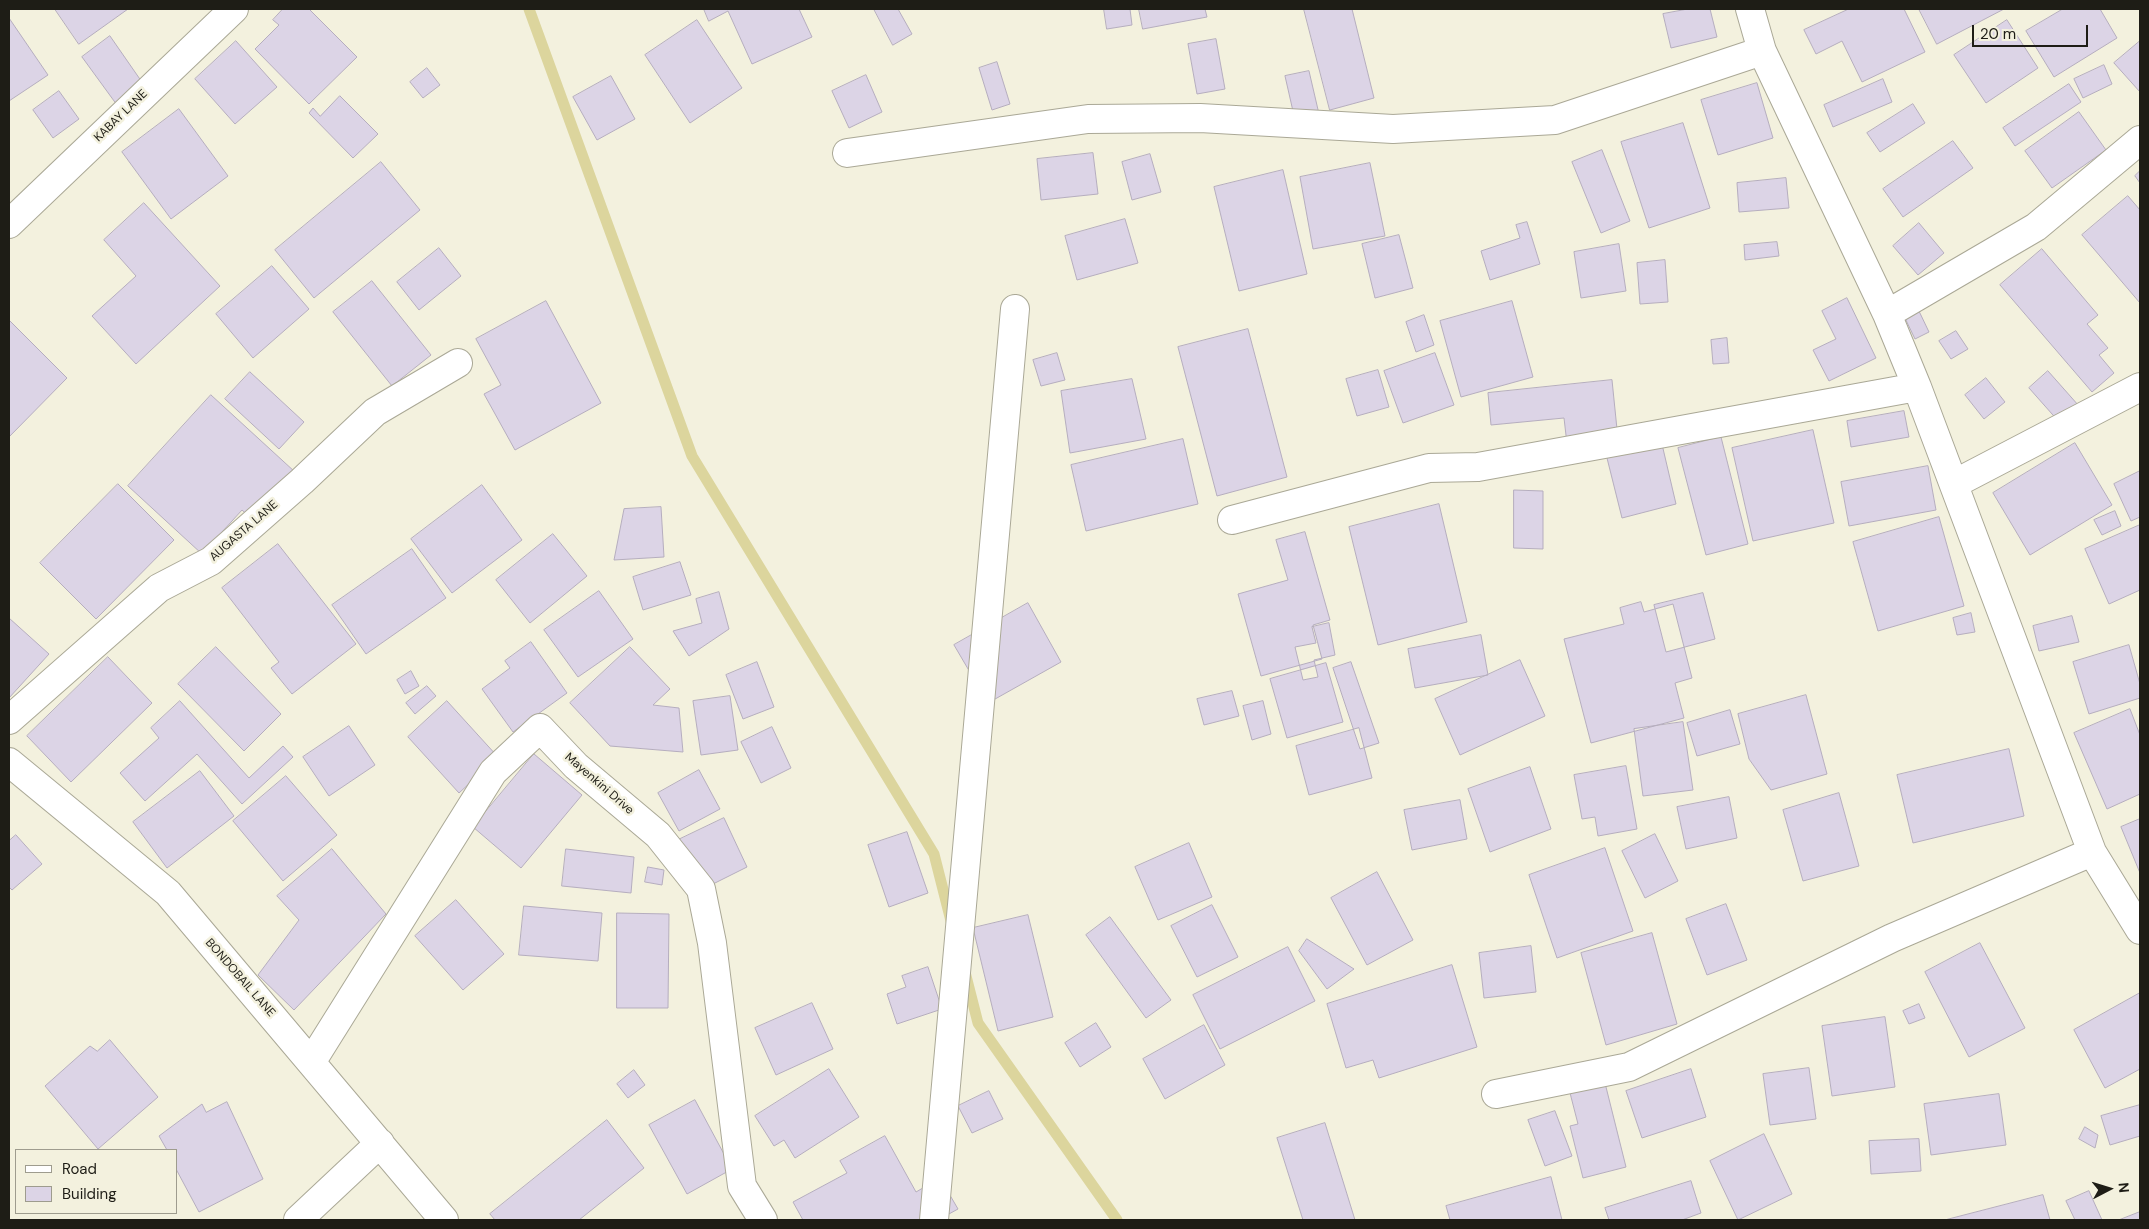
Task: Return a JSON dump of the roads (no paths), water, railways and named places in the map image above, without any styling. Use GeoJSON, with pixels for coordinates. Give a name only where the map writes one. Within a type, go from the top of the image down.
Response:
{"type":"FeatureCollection","features":[{"type":"Feature","properties":{"kind":"street","name":"KABAY LANE"},"geometry":{"type":"LineString","coordinates":[[9,224],[234,9]]}},
{"type":"Feature","properties":{"kind":"street"},"geometry":{"type":"LineString","coordinates":[[1750,9],[1762,51],[1887,314],[1917,387],[2092,852],[2139,925]]}},
{"type":"Feature","properties":{"kind":"street"},"geometry":{"type":"LineString","coordinates":[[847,153],[1088,119],[1200,118],[1393,129],[1555,120],[1762,51]]}},
{"type":"Feature","properties":{"kind":"street"},"geometry":{"type":"LineString","coordinates":[[1887,314],[2036,227],[2140,140]]}},
{"type":"Feature","properties":{"kind":"street"},"geometry":{"type":"LineString","coordinates":[[934,1220],[1015,309]]}},
{"type":"Feature","properties":{"kind":"street","name":"AUGASTA LANE"},"geometry":{"type":"LineString","coordinates":[[9,720],[159,588],[211,561],[302,481],[376,412],[458,363]]}},
{"type":"Feature","properties":{"kind":"street"},"geometry":{"type":"LineString","coordinates":[[1232,520],[1429,468],[1478,467],[1917,387]]}},
{"type":"Feature","properties":{"kind":"street"},"geometry":{"type":"LineString","coordinates":[[1954,484],[2140,387]]}},
{"type":"Feature","properties":{"kind":"street","name":"Mayenkini Drive"},"geometry":{"type":"LineString","coordinates":[[312,1061],[494,772],[540,728],[576,766],[658,835],[701,889],[712,943],[742,1186],[763,1220]]}},
{"type":"Feature","properties":{"kind":"street","name":"BONDOBAIL LANE"},"geometry":{"type":"LineString","coordinates":[[9,762],[168,893],[312,1061],[444,1220]]}},
{"type":"Feature","properties":{"kind":"street"},"geometry":{"type":"LineString","coordinates":[[1496,1094],[1629,1067],[1892,938],[2092,852]]}},
{"type":"Feature","properties":{"kind":"street"},"geometry":{"type":"LineString","coordinates":[[298,1220],[380,1143]]}},
{"type":"Feature","properties":{"kind":"waterway"},"geometry":{"type":"LineString","coordinates":[[529,9],[692,456],[934,854],[951,921]]}},
{"type":"Feature","properties":{"kind":"waterway"},"geometry":{"type":"LineString","coordinates":[[965,972],[978,1023],[1117,1220]]}}]}
